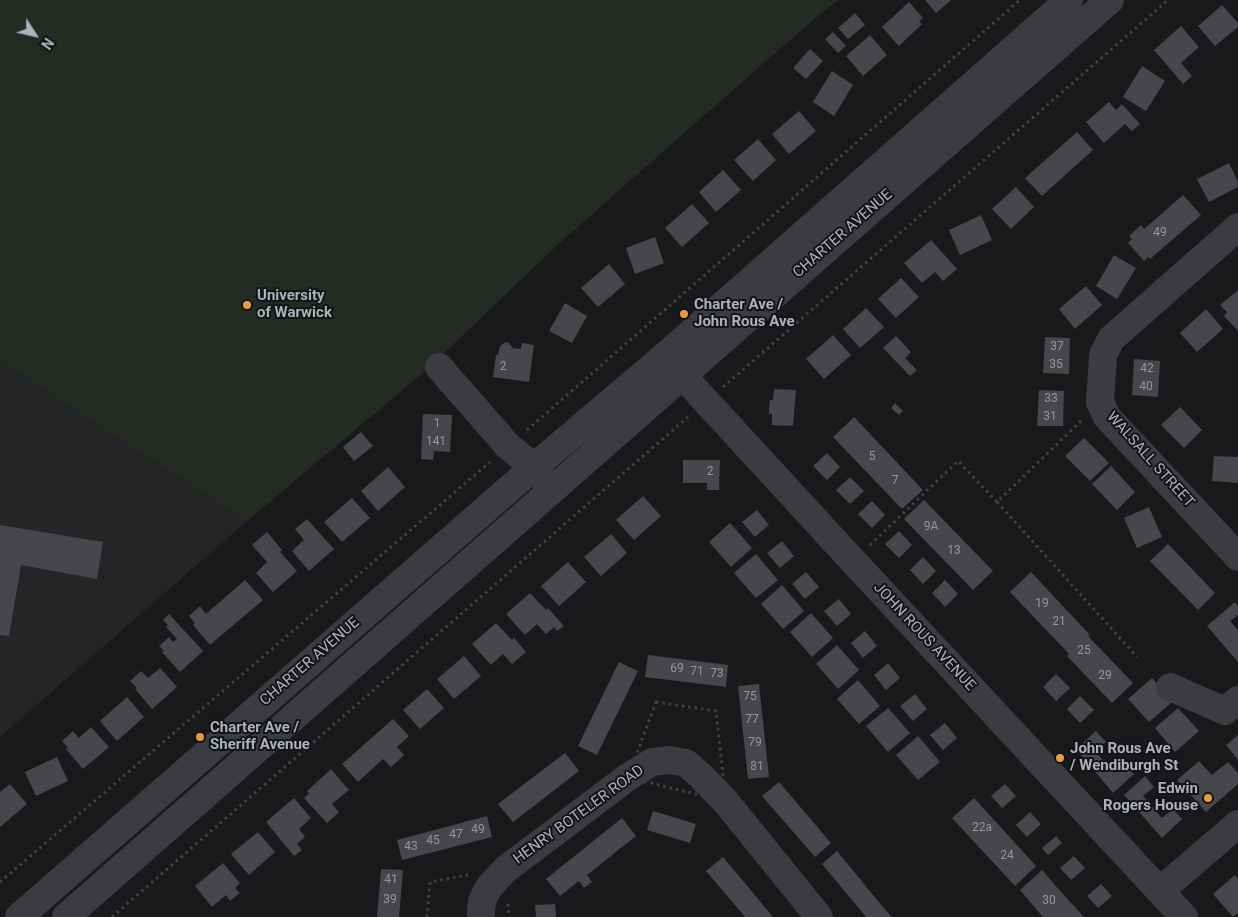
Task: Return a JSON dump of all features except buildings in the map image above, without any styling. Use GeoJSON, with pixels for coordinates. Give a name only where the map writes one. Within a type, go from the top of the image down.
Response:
{"type":"FeatureCollection","features":[{"type":"Feature","properties":{"kind":"street","name":"CHARTER AVENUE"},"geometry":{"type":"LineString","coordinates":[[73,915],[554,489],[673,365],[1069,0]]}},
{"type":"Feature","properties":{"kind":"street","name":"CHARTER AVENUE"},"geometry":{"type":"LineString","coordinates":[[19,917],[534,467],[673,365],[1110,0]]}},
{"type":"Feature","properties":{"kind":"street","name":"WALSALL STREET"},"geometry":{"type":"LineString","coordinates":[[1238,227],[1112,339],[1103,354],[1100,402],[1107,417],[1238,556]]}},
{"type":"Feature","properties":{"kind":"street","name":"JOHN ROUS AVENUE"},"geometry":{"type":"LineString","coordinates":[[673,365],[1184,917]]}},
{"type":"Feature","properties":{"kind":"street"},"geometry":{"type":"LineString","coordinates":[[438,367],[508,446],[534,467],[554,489]]}},
{"type":"Feature","properties":{"kind":"street"},"geometry":{"type":"LineString","coordinates":[[1170,687],[1225,711],[1238,700]]}},
{"type":"Feature","properties":{"kind":"street","name":"HENRY BOTELER ROAD"},"geometry":{"type":"LineString","coordinates":[[481,917],[480,908],[489,886],[506,869],[628,777],[652,762],[670,760],[686,763],[702,776],[726,802],[820,917]]}},
{"type":"Feature","properties":{"kind":"street"},"geometry":{"type":"LineString","coordinates":[[1161,890],[1238,824]]}},
{"type":"Feature","properties":{"kind":"street"},"geometry":{"type":"LineString","coordinates":[[53,887],[73,915]]}},
{"type":"Feature","properties":{"kind":"path"},"geometry":{"type":"LineString","coordinates":[[112,917],[1168,0]]}},
{"type":"Feature","properties":{"kind":"path"},"geometry":{"type":"LineString","coordinates":[[997,502],[1100,402]]}},
{"type":"Feature","properties":{"kind":"path"},"geometry":{"type":"LineString","coordinates":[[853,561],[958,461],[1136,657]]}},
{"type":"Feature","properties":{"kind":"path"},"geometry":{"type":"LineString","coordinates":[[427,917],[430,882],[506,869]]}},
{"type":"Feature","properties":{"kind":"shaded area","name":"University of Warwick"},"geometry":{"type":"Polygon","coordinates":[[[0,0],[425,371],[247,521],[0,737],[0,0]]]}},
{"type":"Feature","properties":{"kind":"shaded area","name":"University of Warwick"},"geometry":{"type":"Polygon","coordinates":[[[0,0],[838,0],[791,39],[564,239],[425,371],[247,521],[0,360],[0,0]]]}},
{"type":"Feature","properties":{"kind":"place","name":"University of Warwick"},"geometry":{"type":"Point","coordinates":[247,305]}},
{"type":"Feature","properties":{"kind":"place","name":"Charter Ave / John Rous Ave"},"geometry":{"type":"Point","coordinates":[684,314]}},
{"type":"Feature","properties":{"kind":"place","name":"Charter Ave / Sheriff Avenue"},"geometry":{"type":"Point","coordinates":[200,737]}},
{"type":"Feature","properties":{"kind":"place","name":"John Rous Ave / Wendiburgh St"},"geometry":{"type":"Point","coordinates":[1060,758]}},
{"type":"Feature","properties":{"kind":"place","name":"Edwin Rogers House"},"geometry":{"type":"Point","coordinates":[1208,798]}}]}
